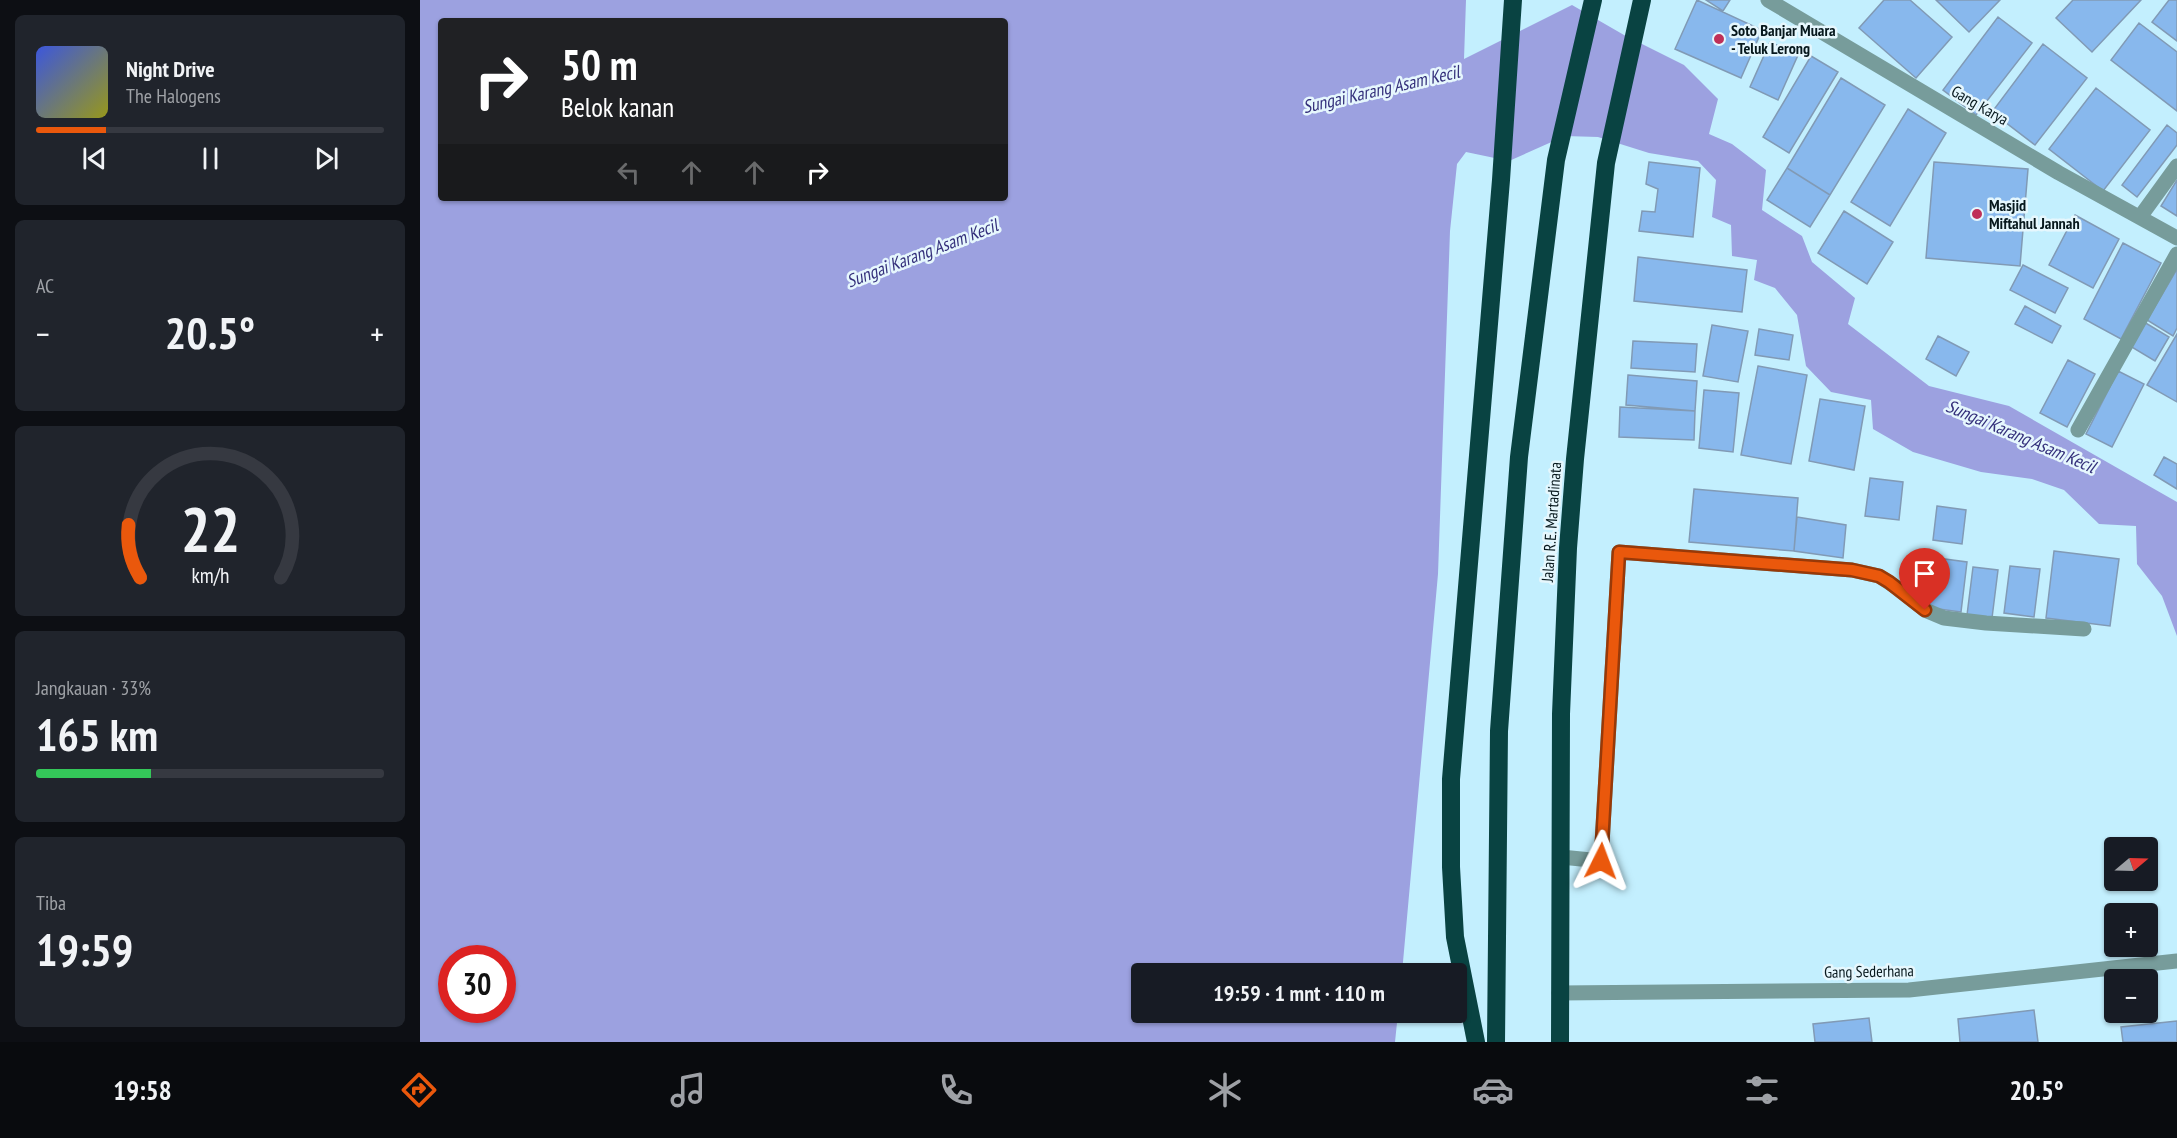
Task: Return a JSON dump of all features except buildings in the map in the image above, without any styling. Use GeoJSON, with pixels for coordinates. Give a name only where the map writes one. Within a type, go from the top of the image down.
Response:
{"type":"FeatureCollection","features":[{"type":"Feature","properties":{"kind":"highway"},"geometry":{"type":"LineString","coordinates":[[1476,1042],[1455,938],[1451,867],[1451,779],[1501,180],[1513,0]]}},
{"type":"Feature","properties":{"kind":"highway"},"geometry":{"type":"LineString","coordinates":[[1496,1042],[1500,719],[1519,457],[1556,160],[1593,0]]}},
{"type":"Feature","properties":{"kind":"highway","name":"Jalan R.E. Martadinata"},"geometry":{"type":"LineString","coordinates":[[1560,1042],[1561,714],[1568,548],[1606,163],[1641,5]]}},
{"type":"Feature","properties":{"kind":"street","name":"Gang Karya"},"geometry":{"type":"LineString","coordinates":[[1768,0],[2059,173],[2177,238]]}},
{"type":"Feature","properties":{"kind":"street"},"geometry":{"type":"LineString","coordinates":[[2140,217],[2177,166]]}},
{"type":"Feature","properties":{"kind":"street"},"geometry":{"type":"LineString","coordinates":[[2078,430],[2177,254]]}},
{"type":"Feature","properties":{"kind":"street"},"geometry":{"type":"LineString","coordinates":[[1561,857],[1601,861],[1619,552],[1852,570],[1879,576],[1925,610],[1944,618],[1986,624],[2084,629]]}},
{"type":"Feature","properties":{"kind":"street","name":"Gang Sederhana"},"geometry":{"type":"LineString","coordinates":[[1559,993],[1909,990],[2177,961]]}},
{"type":"Feature","properties":{"kind":"water","name":"Sungai Karang Asam Kecil"},"geometry":{"type":"Polygon","coordinates":[[[420,0],[1466,0],[1464,59],[1572,5],[1624,35],[1684,65],[1718,99],[1709,134],[1732,144],[1766,170],[1762,210],[1802,236],[1812,262],[1855,298],[1848,324],[1929,386],[2009,406],[2177,502],[2177,636],[2162,596],[2137,564],[2136,526],[2099,524],[2064,490],[2032,479],[1981,472],[1913,452],[1873,429],[1871,400],[1831,392],[1806,366],[1797,315],[1775,288],[1754,280],[1757,260],[1732,256],[1731,225],[1712,217],[1716,180],[1698,161],[1649,153],[1598,137],[1565,136],[1509,161],[1466,152],[1457,164],[1450,231],[1438,574],[1403,963],[1131,963],[1131,1023],[1397,1023],[1395,1042],[420,1042],[420,0]]]}},
{"type":"Feature","properties":{"kind":"place","name":"Soto Banjar Muara - Teluk Lerong"},"geometry":{"type":"Point","coordinates":[1719,39]}},
{"type":"Feature","properties":{"kind":"place","name":"Masjid Miftahul Jannah"},"geometry":{"type":"Point","coordinates":[1977,214]}},
{"type":"Feature","properties":{"kind":"route"},"geometry":{"type":"LineString","coordinates":[[1601,861],[1619,552],[1852,570],[1879,576],[1925,610]]}}]}
